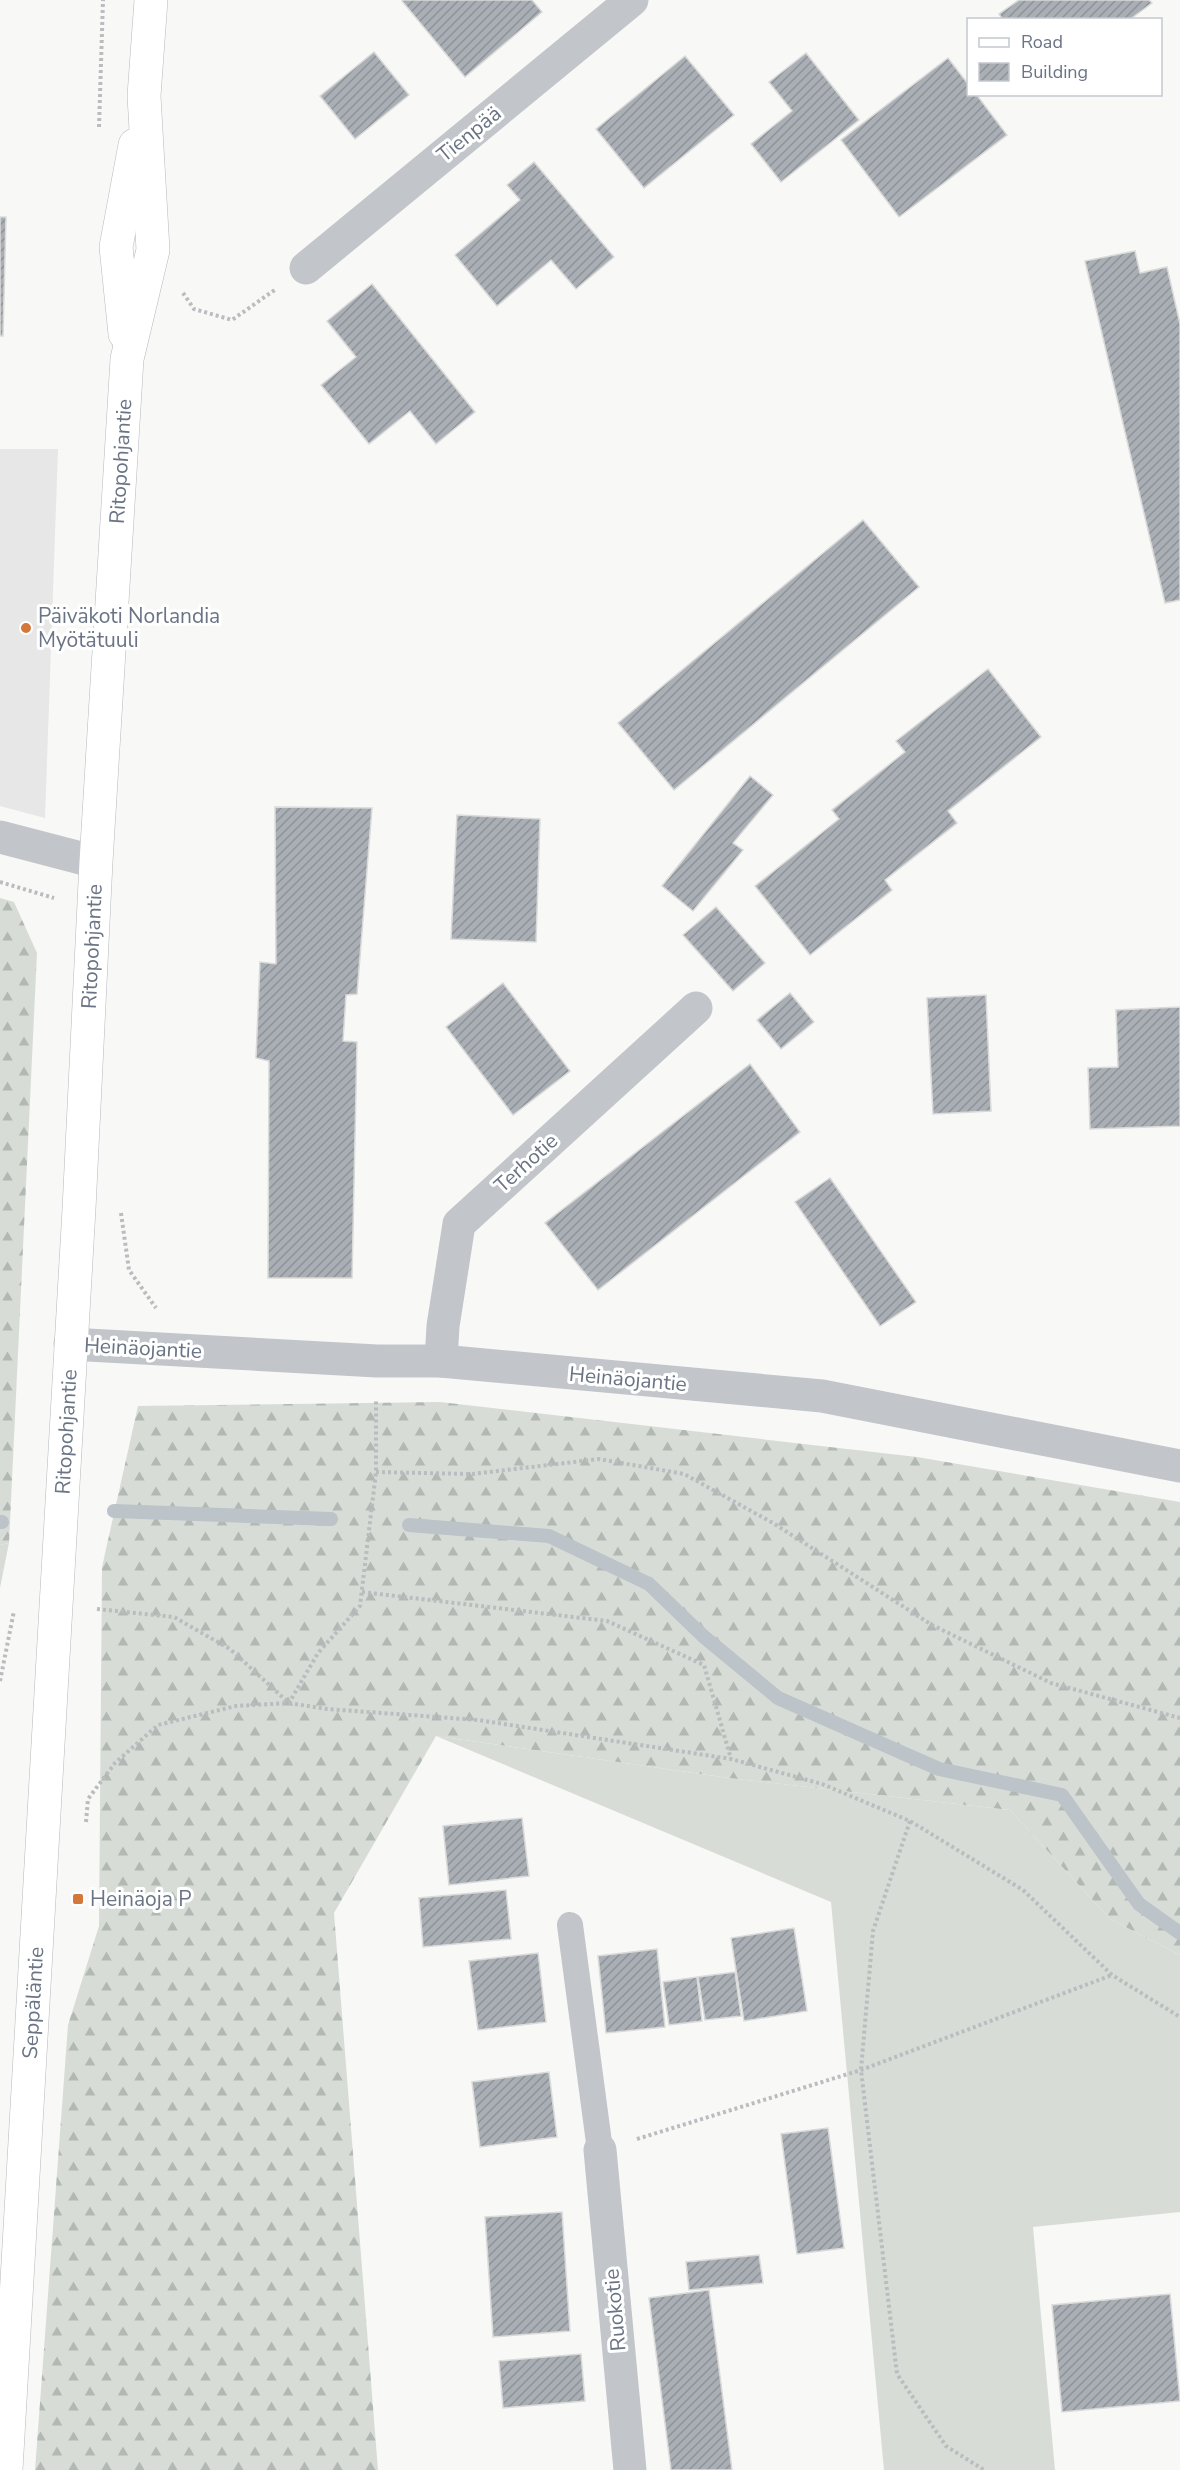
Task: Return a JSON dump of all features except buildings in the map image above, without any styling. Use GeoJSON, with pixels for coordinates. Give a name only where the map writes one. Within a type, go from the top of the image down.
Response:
{"type":"FeatureCollection","features":[{"type":"Feature","properties":{"kind":"main road","name":"Ritopohjantie"},"geometry":{"type":"LineString","coordinates":[[60,1536],[96,862],[127,359],[153,250],[144,96],[151,0]]}},
{"type":"Feature","properties":{"kind":"main road","name":"Seppäläntie"},"geometry":{"type":"LineString","coordinates":[[6,2470],[60,1536]]}},
{"type":"Feature","properties":{"kind":"street","name":"Tienpää"},"geometry":{"type":"LineString","coordinates":[[306,268],[632,0]]}},
{"type":"Feature","properties":{"kind":"street"},"geometry":{"type":"LineString","coordinates":[[0,837],[96,862]]}},
{"type":"Feature","properties":{"kind":"street","name":"Terhotie"},"geometry":{"type":"LineString","coordinates":[[441,1361],[443,1326],[459,1224],[696,1008]]}},
{"type":"Feature","properties":{"kind":"street","name":"Heinäojantie"},"geometry":{"type":"LineString","coordinates":[[70,1344],[377,1361],[441,1361],[822,1396],[1180,1466]]}},
{"type":"Feature","properties":{"kind":"street","name":"Ruokotie"},"geometry":{"type":"LineString","coordinates":[[600,2150],[630,2470]]}},
{"type":"Feature","properties":{"kind":"lane"},"geometry":{"type":"LineString","coordinates":[[570,1925],[600,2150]]}},
{"type":"Feature","properties":{"kind":"path"},"geometry":{"type":"LineString","coordinates":[[179,288],[194,309],[232,320],[306,268]]}},
{"type":"Feature","properties":{"kind":"path"},"geometry":{"type":"LineString","coordinates":[[0,882],[58,899]]}},
{"type":"Feature","properties":{"kind":"path"},"geometry":{"type":"LineString","coordinates":[[121,1212],[129,1270],[156,1308],[167,1312]]}},
{"type":"Feature","properties":{"kind":"path"},"geometry":{"type":"LineString","coordinates":[[289,1703],[318,1653],[360,1606],[376,1472],[377,1361]]}},
{"type":"Feature","properties":{"kind":"path"},"geometry":{"type":"LineString","coordinates":[[376,1472],[472,1474],[599,1459],[684,1474],[773,1523],[932,1625],[1052,1683],[1180,1718]]}},
{"type":"Feature","properties":{"kind":"path"},"geometry":{"type":"LineString","coordinates":[[362,1592],[607,1621],[704,1665],[731,1759]]}},
{"type":"Feature","properties":{"kind":"path"},"geometry":{"type":"LineString","coordinates":[[97,1609],[174,1617],[230,1648],[289,1703]]}},
{"type":"Feature","properties":{"kind":"path"},"geometry":{"type":"LineString","coordinates":[[86,1823],[88,1799],[115,1763],[159,1725],[236,1706],[289,1703],[478,1720],[731,1759],[822,1784],[910,1821],[1023,1890],[1112,1975],[1180,2018]]}},
{"type":"Feature","properties":{"kind":"path"},"geometry":{"type":"LineString","coordinates":[[910,1821],[873,1931],[861,2070],[897,2374],[946,2446],[984,2470]]}},
{"type":"Feature","properties":{"kind":"path"},"geometry":{"type":"LineString","coordinates":[[600,2150],[861,2070],[1112,1975]]}},
{"type":"Feature","properties":{"kind":"shaded area","name":"Päiväkoti Norlandia Myötätuuli"},"geometry":{"type":"Polygon","coordinates":[[[0,449],[58,449],[45,818],[0,806],[0,449]]]}},
{"type":"Feature","properties":{"kind":"green space"},"geometry":{"type":"Polygon","coordinates":[[[0,898],[14,902],[37,953],[9,1543],[0,1545],[0,898]]]}},
{"type":"Feature","properties":{"kind":"green space"},"geometry":{"type":"Polygon","coordinates":[[[440,1402],[917,1457],[1180,1502],[1180,1955],[1110,1919],[1010,1810],[729,1778],[436,1736],[334,1913],[378,2470],[35,2470],[68,2025],[99,1926],[102,1567],[138,1406],[440,1402]]]}},
{"type":"Feature","properties":{"kind":"green space"},"geometry":{"type":"Polygon","coordinates":[[[9,1543],[0,1588],[0,1545],[9,1543]]]}},
{"type":"Feature","properties":{"kind":"green space"},"geometry":{"type":"Polygon","coordinates":[[[436,1736],[729,1778],[1010,1810],[1110,1919],[1180,1955],[1180,2212],[1033,2227],[1055,2470],[884,2470],[831,1902],[436,1736]]]}},
{"type":"Feature","properties":{"kind":"waterway"},"geometry":{"type":"LineString","coordinates":[[114,1511],[331,1519]]}},
{"type":"Feature","properties":{"kind":"waterway"},"geometry":{"type":"LineString","coordinates":[[409,1525],[549,1536],[649,1584],[703,1636],[778,1698],[939,1769],[1062,1795],[1139,1904],[1180,1933]]}},
{"type":"Feature","properties":{"kind":"place","name":"Päiväkoti Norlandia Myötätuuli"},"geometry":{"type":"Point","coordinates":[26,628]}},
{"type":"Feature","properties":{"kind":"place","name":"Heinäoja P"},"geometry":{"type":"Point","coordinates":[78,1899]}}]}
